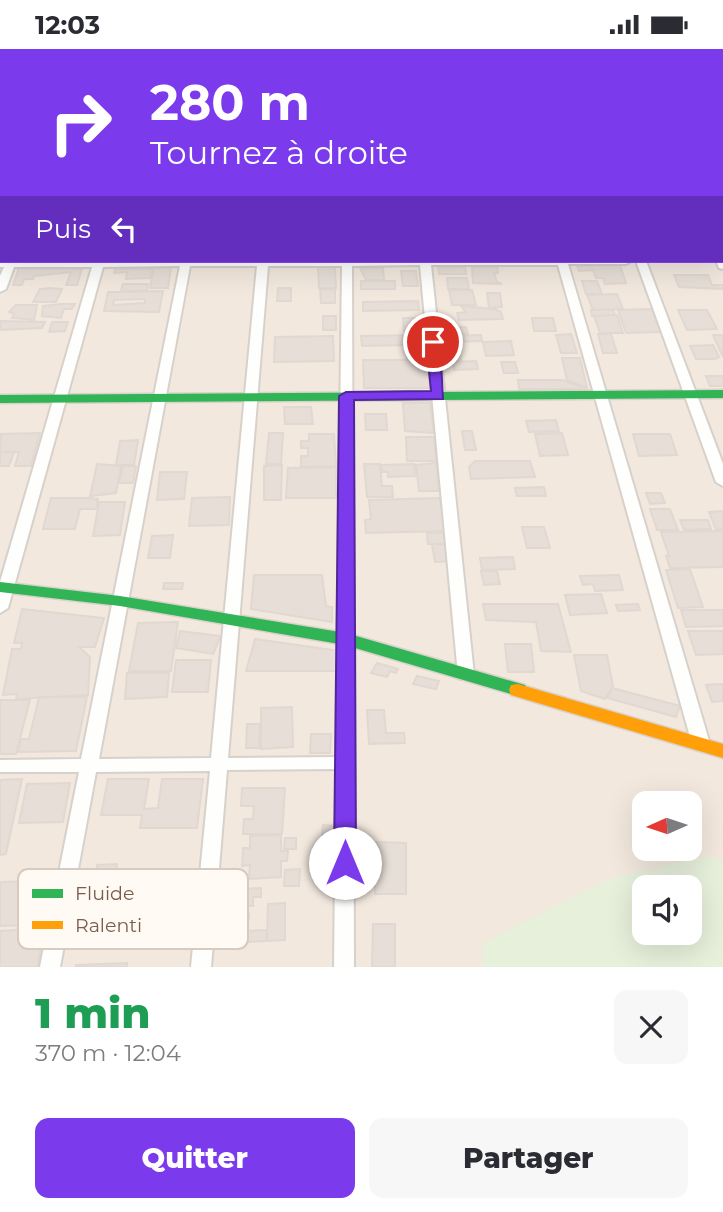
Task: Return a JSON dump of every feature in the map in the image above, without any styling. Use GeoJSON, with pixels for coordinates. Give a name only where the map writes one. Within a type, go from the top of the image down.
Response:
{"type":"FeatureCollection","features":[{"type":"Feature","properties":{"kind":"street"},"geometry":{"type":"LineString","coordinates":[[0,608],[3,588],[99,263]]}},
{"type":"Feature","properties":{"kind":"street"},"geometry":{"type":"LineString","coordinates":[[69,869],[185,263]]}},
{"type":"Feature","properties":{"kind":"street"},"geometry":{"type":"LineString","coordinates":[[344,967],[347,263]]}},
{"type":"Feature","properties":{"kind":"street"},"geometry":{"type":"LineString","coordinates":[[0,289],[5,265],[425,263],[466,675]]}},
{"type":"Feature","properties":{"kind":"street"},"geometry":{"type":"LineString","coordinates":[[563,263],[701,744]]}},
{"type":"Feature","properties":{"kind":"street"},"geometry":{"type":"LineString","coordinates":[[641,263],[723,482]]}},
{"type":"Feature","properties":{"kind":"street"},"geometry":{"type":"LineString","coordinates":[[210,869],[263,264]]}},
{"type":"Feature","properties":{"kind":"street"},"geometry":{"type":"LineString","coordinates":[[0,398],[723,394]]}},
{"type":"Feature","properties":{"kind":"street"},"geometry":{"type":"LineString","coordinates":[[3,588],[120,601],[346,639],[723,751]]}},
{"type":"Feature","properties":{"kind":"street"},"geometry":{"type":"LineString","coordinates":[[0,766],[345,763]]}},
{"type":"Feature","properties":{"kind":"street"},"geometry":{"type":"LineString","coordinates":[[50,967],[53,949]]}},
{"type":"Feature","properties":{"kind":"street"},"geometry":{"type":"LineString","coordinates":[[201,967],[203,949]]}},
{"type":"Feature","properties":{"kind":"shaded area"},"geometry":{"type":"Polygon","coordinates":[[[0,263],[723,263],[723,967],[0,967],[0,263]]]}},
{"type":"Feature","properties":{"kind":"green space"},"geometry":{"type":"Polygon","coordinates":[[[705,856],[723,860],[723,967],[482,967],[483,943],[611,878],[684,861],[702,861],[702,857],[705,856]]]}},
{"type":"Feature","properties":{"kind":"building"},"geometry":{"type":"Polygon","coordinates":[[[620,265],[626,283],[605,284],[603,278],[596,278],[593,270],[579,271],[577,266],[620,265]]]}},
{"type":"Feature","properties":{"kind":"building"},"geometry":{"type":"Polygon","coordinates":[[[318,267],[335,267],[336,288],[319,288],[318,267]]]}},
{"type":"Feature","properties":{"kind":"building"},"geometry":{"type":"Polygon","coordinates":[[[465,267],[466,274],[439,274],[438,268],[465,267]]]}},
{"type":"Feature","properties":{"kind":"building"},"geometry":{"type":"Polygon","coordinates":[[[472,267],[497,267],[498,273],[494,273],[497,282],[502,284],[473,283],[472,267]]]}},
{"type":"Feature","properties":{"kind":"building"},"geometry":{"type":"Polygon","coordinates":[[[19,268],[82,269],[77,285],[66,285],[71,272],[34,276],[33,279],[24,279],[22,285],[13,285],[19,268]]]}},
{"type":"Feature","properties":{"kind":"building"},"geometry":{"type":"Polygon","coordinates":[[[154,268],[171,268],[168,288],[150,288],[154,268]]]}},
{"type":"Feature","properties":{"kind":"building"},"geometry":{"type":"Polygon","coordinates":[[[360,268],[383,268],[384,280],[366,280],[360,268]]]}},
{"type":"Feature","properties":{"kind":"building"},"geometry":{"type":"Polygon","coordinates":[[[115,269],[152,269],[150,278],[126,279],[127,272],[114,273],[115,269]]]}},
{"type":"Feature","properties":{"kind":"building"},"geometry":{"type":"Polygon","coordinates":[[[401,271],[416,271],[418,286],[403,286],[401,271]]]}},
{"type":"Feature","properties":{"kind":"building"},"geometry":{"type":"Polygon","coordinates":[[[674,275],[708,275],[712,285],[723,285],[723,289],[679,287],[674,275]]]}},
{"type":"Feature","properties":{"kind":"building"},"geometry":{"type":"Polygon","coordinates":[[[447,278],[467,278],[469,289],[448,289],[447,278]]]}},
{"type":"Feature","properties":{"kind":"building"},"geometry":{"type":"Polygon","coordinates":[[[361,281],[395,281],[395,289],[361,289],[361,281]]]}},
{"type":"Feature","properties":{"kind":"building"},"geometry":{"type":"Polygon","coordinates":[[[582,281],[597,281],[602,294],[586,294],[582,281]]]}},
{"type":"Feature","properties":{"kind":"building"},"geometry":{"type":"Polygon","coordinates":[[[123,284],[148,284],[147,291],[121,291],[123,284]]]}},
{"type":"Feature","properties":{"kind":"building"},"geometry":{"type":"Polygon","coordinates":[[[278,288],[291,288],[291,301],[277,301],[278,288]]]}},
{"type":"Feature","properties":{"kind":"building"},"geometry":{"type":"Polygon","coordinates":[[[40,289],[62,289],[56,302],[33,302],[40,289]]]}},
{"type":"Feature","properties":{"kind":"building"},"geometry":{"type":"Polygon","coordinates":[[[320,289],[335,289],[335,303],[321,303],[320,289]]]}},
{"type":"Feature","properties":{"kind":"building"},"geometry":{"type":"Polygon","coordinates":[[[449,290],[472,290],[476,305],[452,305],[449,290]]]}},
{"type":"Feature","properties":{"kind":"building"},"geometry":{"type":"Polygon","coordinates":[[[163,291],[159,312],[104,311],[108,292],[163,291]],[[145,299],[114,300],[113,305],[145,303],[145,299]]]}},
{"type":"Feature","properties":{"kind":"building"},"geometry":{"type":"Polygon","coordinates":[[[487,293],[500,293],[502,307],[489,308],[487,293]]]}},
{"type":"Feature","properties":{"kind":"building"},"geometry":{"type":"Polygon","coordinates":[[[617,294],[623,309],[593,310],[587,295],[617,294]]]}},
{"type":"Feature","properties":{"kind":"building"},"geometry":{"type":"Polygon","coordinates":[[[418,301],[419,310],[363,311],[363,302],[418,301]]]}},
{"type":"Feature","properties":{"kind":"building"},"geometry":{"type":"Polygon","coordinates":[[[75,304],[72,309],[64,309],[61,318],[42,316],[43,306],[75,304]]]}},
{"type":"Feature","properties":{"kind":"building"},"geometry":{"type":"Polygon","coordinates":[[[16,305],[37,305],[34,320],[12,318],[14,314],[9,312],[16,305]]]}},
{"type":"Feature","properties":{"kind":"building"},"geometry":{"type":"Polygon","coordinates":[[[461,306],[495,309],[501,312],[503,319],[459,320],[457,313],[466,312],[461,306]]]}},
{"type":"Feature","properties":{"kind":"building"},"geometry":{"type":"Polygon","coordinates":[[[652,309],[661,332],[626,333],[618,310],[652,309]]]}},
{"type":"Feature","properties":{"kind":"building"},"geometry":{"type":"Polygon","coordinates":[[[591,310],[613,310],[615,315],[592,316],[591,310]]]}},
{"type":"Feature","properties":{"kind":"building"},"geometry":{"type":"Polygon","coordinates":[[[678,310],[707,310],[717,329],[687,330],[678,310]]]}},
{"type":"Feature","properties":{"kind":"building"},"geometry":{"type":"Polygon","coordinates":[[[617,315],[623,333],[600,333],[594,316],[617,315]]]}},
{"type":"Feature","properties":{"kind":"building"},"geometry":{"type":"Polygon","coordinates":[[[323,316],[336,316],[336,330],[323,330],[323,316]]]}},
{"type":"Feature","properties":{"kind":"building"},"geometry":{"type":"Polygon","coordinates":[[[403,318],[420,318],[421,331],[404,331],[403,318]]]}},
{"type":"Feature","properties":{"kind":"building"},"geometry":{"type":"Polygon","coordinates":[[[532,318],[553,318],[556,331],[534,331],[532,318]]]}},
{"type":"Feature","properties":{"kind":"building"},"geometry":{"type":"Polygon","coordinates":[[[1,321],[45,322],[42,328],[0,330],[1,321]]]}},
{"type":"Feature","properties":{"kind":"building"},"geometry":{"type":"Polygon","coordinates":[[[52,322],[68,322],[65,331],[49,332],[52,322]]]}},
{"type":"Feature","properties":{"kind":"building"},"geometry":{"type":"Polygon","coordinates":[[[466,327],[468,334],[449,335],[447,328],[466,327]]]}},
{"type":"Feature","properties":{"kind":"building"},"geometry":{"type":"Polygon","coordinates":[[[571,334],[577,353],[561,353],[556,335],[571,334]]]}},
{"type":"Feature","properties":{"kind":"building"},"geometry":{"type":"Polygon","coordinates":[[[598,334],[611,334],[617,353],[603,353],[598,334]]]}},
{"type":"Feature","properties":{"kind":"building"},"geometry":{"type":"Polygon","coordinates":[[[422,335],[426,359],[407,359],[405,345],[362,346],[361,336],[422,335]]]}},
{"type":"Feature","properties":{"kind":"building"},"geometry":{"type":"Polygon","coordinates":[[[481,335],[482,341],[449,342],[448,336],[481,335]]]}},
{"type":"Feature","properties":{"kind":"building"},"geometry":{"type":"Polygon","coordinates":[[[713,335],[723,335],[723,357],[713,335]]]}},
{"type":"Feature","properties":{"kind":"building"},"geometry":{"type":"Polygon","coordinates":[[[333,336],[334,361],[274,362],[275,337],[333,336]]]}},
{"type":"Feature","properties":{"kind":"building"},"geometry":{"type":"Polygon","coordinates":[[[511,341],[514,355],[486,356],[483,342],[511,341]]]}},
{"type":"Feature","properties":{"kind":"building"},"geometry":{"type":"Polygon","coordinates":[[[450,345],[459,345],[461,361],[452,361],[450,345]]]}},
{"type":"Feature","properties":{"kind":"building"},"geometry":{"type":"Polygon","coordinates":[[[713,345],[719,357],[715,359],[696,359],[690,346],[713,345]]]}},
{"type":"Feature","properties":{"kind":"building"},"geometry":{"type":"Polygon","coordinates":[[[562,358],[580,358],[587,388],[567,380],[562,358]]]}},
{"type":"Feature","properties":{"kind":"building"},"geometry":{"type":"Polygon","coordinates":[[[363,360],[427,360],[430,388],[364,388],[363,360]]]}},
{"type":"Feature","properties":{"kind":"building"},"geometry":{"type":"Polygon","coordinates":[[[476,361],[478,369],[454,370],[453,362],[476,361]]]}},
{"type":"Feature","properties":{"kind":"building"},"geometry":{"type":"Polygon","coordinates":[[[501,362],[515,362],[518,373],[504,373],[501,362]]]}},
{"type":"Feature","properties":{"kind":"building"},"geometry":{"type":"Polygon","coordinates":[[[706,376],[723,376],[723,386],[710,386],[706,376]]]}},
{"type":"Feature","properties":{"kind":"building"},"geometry":{"type":"Polygon","coordinates":[[[518,380],[563,380],[586,389],[519,389],[518,380]]]}},
{"type":"Feature","properties":{"kind":"building"},"geometry":{"type":"Polygon","coordinates":[[[403,403],[430,403],[434,433],[405,431],[403,403]]]}},
{"type":"Feature","properties":{"kind":"building"},"geometry":{"type":"Polygon","coordinates":[[[284,407],[311,407],[313,424],[285,424],[284,407]]]}},
{"type":"Feature","properties":{"kind":"building"},"geometry":{"type":"Polygon","coordinates":[[[365,414],[386,414],[387,430],[366,430],[365,414]]]}},
{"type":"Feature","properties":{"kind":"building"},"geometry":{"type":"Polygon","coordinates":[[[556,420],[559,431],[529,432],[526,421],[556,420]]]}},
{"type":"Feature","properties":{"kind":"building"},"geometry":{"type":"Polygon","coordinates":[[[462,431],[472,431],[476,450],[465,450],[462,431]]]}},
{"type":"Feature","properties":{"kind":"building"},"geometry":{"type":"Polygon","coordinates":[[[40,433],[31,466],[15,466],[19,452],[0,452],[1,434],[40,433]]]}},
{"type":"Feature","properties":{"kind":"building"},"geometry":{"type":"Polygon","coordinates":[[[269,433],[283,433],[281,464],[266,464],[269,433]]]}},
{"type":"Feature","properties":{"kind":"building"},"geometry":{"type":"Polygon","coordinates":[[[562,433],[568,455],[540,456],[535,434],[562,433]]]}},
{"type":"Feature","properties":{"kind":"building"},"geometry":{"type":"Polygon","coordinates":[[[309,434],[334,434],[336,466],[301,467],[301,456],[308,456],[308,448],[301,448],[301,441],[309,441],[309,434]]]}},
{"type":"Feature","properties":{"kind":"building"},"geometry":{"type":"Polygon","coordinates":[[[633,434],[670,434],[677,455],[639,456],[633,434]]]}},
{"type":"Feature","properties":{"kind":"building"},"geometry":{"type":"Polygon","coordinates":[[[406,437],[434,437],[436,461],[407,461],[406,437]]]}},
{"type":"Feature","properties":{"kind":"building"},"geometry":{"type":"Polygon","coordinates":[[[138,440],[134,465],[116,465],[120,441],[138,440]]]}},
{"type":"Feature","properties":{"kind":"building"},"geometry":{"type":"Polygon","coordinates":[[[0,452],[14,452],[9,466],[0,466],[0,452]]]}},
{"type":"Feature","properties":{"kind":"building"},"geometry":{"type":"Polygon","coordinates":[[[475,461],[530,461],[535,477],[471,479],[469,467],[475,461]]]}},
{"type":"Feature","properties":{"kind":"building"},"geometry":{"type":"Polygon","coordinates":[[[436,463],[439,491],[419,491],[416,465],[436,463]]]}},
{"type":"Feature","properties":{"kind":"building"},"geometry":{"type":"Polygon","coordinates":[[[97,464],[121,466],[116,493],[90,496],[97,464]]]}},
{"type":"Feature","properties":{"kind":"building"},"geometry":{"type":"Polygon","coordinates":[[[364,464],[380,464],[382,486],[392,486],[393,497],[367,497],[364,464]]]}},
{"type":"Feature","properties":{"kind":"building"},"geometry":{"type":"Polygon","coordinates":[[[414,464],[415,476],[388,477],[388,472],[382,472],[381,465],[414,464]]]}},
{"type":"Feature","properties":{"kind":"building"},"geometry":{"type":"Polygon","coordinates":[[[282,465],[281,500],[264,500],[264,466],[282,465]]]}},
{"type":"Feature","properties":{"kind":"building"},"geometry":{"type":"Polygon","coordinates":[[[123,466],[136,466],[133,483],[119,483],[123,466]]]}},
{"type":"Feature","properties":{"kind":"building"},"geometry":{"type":"Polygon","coordinates":[[[336,467],[336,498],[286,498],[288,468],[336,467]]]}},
{"type":"Feature","properties":{"kind":"building"},"geometry":{"type":"Polygon","coordinates":[[[160,472],[187,472],[184,499],[157,500],[160,472]]]}},
{"type":"Feature","properties":{"kind":"building"},"geometry":{"type":"Polygon","coordinates":[[[544,487],[546,496],[517,496],[515,488],[544,487]]]}},
{"type":"Feature","properties":{"kind":"building"},"geometry":{"type":"Polygon","coordinates":[[[646,493],[661,493],[665,503],[650,504],[646,493]]]}},
{"type":"Feature","properties":{"kind":"building"},"geometry":{"type":"Polygon","coordinates":[[[230,497],[229,525],[189,526],[192,498],[230,497]]]}},
{"type":"Feature","properties":{"kind":"building"},"geometry":{"type":"Polygon","coordinates":[[[51,498],[98,499],[96,509],[80,509],[75,529],[43,529],[51,498]]]}},
{"type":"Feature","properties":{"kind":"building"},"geometry":{"type":"Polygon","coordinates":[[[440,498],[445,531],[366,533],[365,520],[371,519],[369,500],[440,498]]]}},
{"type":"Feature","properties":{"kind":"building"},"geometry":{"type":"Polygon","coordinates":[[[99,502],[125,502],[120,535],[93,536],[99,502]]]}},
{"type":"Feature","properties":{"kind":"building"},"geometry":{"type":"Polygon","coordinates":[[[650,509],[670,509],[678,530],[657,530],[650,509]]]}},
{"type":"Feature","properties":{"kind":"building"},"geometry":{"type":"Polygon","coordinates":[[[723,511],[723,529],[716,530],[709,512],[723,511]]]}},
{"type":"Feature","properties":{"kind":"building"},"geometry":{"type":"Polygon","coordinates":[[[680,520],[708,520],[711,529],[684,530],[680,520]]]}},
{"type":"Feature","properties":{"kind":"building"},"geometry":{"type":"Polygon","coordinates":[[[522,527],[544,527],[550,548],[527,548],[522,527]]]}},
{"type":"Feature","properties":{"kind":"building"},"geometry":{"type":"Polygon","coordinates":[[[723,531],[723,567],[670,568],[661,532],[723,531]]]}},
{"type":"Feature","properties":{"kind":"building"},"geometry":{"type":"Polygon","coordinates":[[[427,533],[444,533],[445,544],[428,544],[427,533]]]}},
{"type":"Feature","properties":{"kind":"building"},"geometry":{"type":"Polygon","coordinates":[[[173,535],[170,558],[148,558],[152,536],[173,535]]]}},
{"type":"Feature","properties":{"kind":"building"},"geometry":{"type":"Polygon","coordinates":[[[432,544],[449,544],[452,561],[435,562],[432,544]]]}},
{"type":"Feature","properties":{"kind":"building"},"geometry":{"type":"Polygon","coordinates":[[[513,557],[515,569],[482,570],[480,558],[513,557]]]}},
{"type":"Feature","properties":{"kind":"building"},"geometry":{"type":"Polygon","coordinates":[[[690,569],[703,607],[678,608],[666,570],[690,569]]]}},
{"type":"Feature","properties":{"kind":"building"},"geometry":{"type":"Polygon","coordinates":[[[481,571],[497,571],[500,584],[484,585],[481,571]]]}},
{"type":"Feature","properties":{"kind":"building"},"geometry":{"type":"Polygon","coordinates":[[[254,575],[322,575],[326,606],[332,607],[332,622],[251,609],[254,575]]]}},
{"type":"Feature","properties":{"kind":"building"},"geometry":{"type":"Polygon","coordinates":[[[619,575],[623,590],[595,591],[593,584],[583,585],[580,576],[619,575]]]}},
{"type":"Feature","properties":{"kind":"building"},"geometry":{"type":"Polygon","coordinates":[[[164,583],[183,583],[182,589],[163,589],[164,583]]]}},
{"type":"Feature","properties":{"kind":"building"},"geometry":{"type":"Polygon","coordinates":[[[601,594],[607,613],[570,615],[565,595],[601,594]]]}},
{"type":"Feature","properties":{"kind":"building"},"geometry":{"type":"Polygon","coordinates":[[[483,604],[558,604],[571,652],[541,651],[536,622],[486,620],[483,604]]]}},
{"type":"Feature","properties":{"kind":"building"},"geometry":{"type":"Polygon","coordinates":[[[638,604],[640,610],[618,611],[616,605],[638,604]]]}},
{"type":"Feature","properties":{"kind":"building"},"geometry":{"type":"Polygon","coordinates":[[[22,609],[104,618],[95,647],[79,647],[90,657],[88,695],[16,699],[17,694],[3,695],[12,649],[21,649],[22,643],[14,643],[22,609]]]}},
{"type":"Feature","properties":{"kind":"building"},"geometry":{"type":"Polygon","coordinates":[[[681,610],[723,610],[723,626],[686,627],[681,610]]]}},
{"type":"Feature","properties":{"kind":"building"},"geometry":{"type":"Polygon","coordinates":[[[178,622],[171,671],[129,671],[138,623],[178,622]]]}},
{"type":"Feature","properties":{"kind":"building"},"geometry":{"type":"Polygon","coordinates":[[[180,631],[221,636],[213,654],[176,648],[180,631]]]}},
{"type":"Feature","properties":{"kind":"building"},"geometry":{"type":"Polygon","coordinates":[[[688,631],[723,631],[723,654],[696,655],[688,631]]]}},
{"type":"Feature","properties":{"kind":"building"},"geometry":{"type":"Polygon","coordinates":[[[255,639],[340,651],[338,671],[246,671],[255,639]]]}},
{"type":"Feature","properties":{"kind":"building"},"geometry":{"type":"Polygon","coordinates":[[[505,644],[531,644],[534,672],[508,672],[505,644]]]}},
{"type":"Feature","properties":{"kind":"building"},"geometry":{"type":"Polygon","coordinates":[[[574,655],[607,655],[613,686],[605,699],[581,691],[574,655]]]}},
{"type":"Feature","properties":{"kind":"building"},"geometry":{"type":"Polygon","coordinates":[[[176,660],[211,660],[208,692],[172,692],[176,660]]]}},
{"type":"Feature","properties":{"kind":"building"},"geometry":{"type":"Polygon","coordinates":[[[377,663],[398,669],[396,673],[390,671],[387,677],[371,673],[377,663]]]}},
{"type":"Feature","properties":{"kind":"building"},"geometry":{"type":"Polygon","coordinates":[[[127,673],[169,673],[167,697],[125,699],[127,673]]]}},
{"type":"Feature","properties":{"kind":"building"},"geometry":{"type":"Polygon","coordinates":[[[417,676],[439,681],[436,689],[413,684],[417,676]]]}},
{"type":"Feature","properties":{"kind":"building"},"geometry":{"type":"Polygon","coordinates":[[[723,684],[723,701],[712,702],[706,685],[723,684]]]}},
{"type":"Feature","properties":{"kind":"building"},"geometry":{"type":"Polygon","coordinates":[[[612,688],[680,706],[676,717],[608,698],[612,688]]]}},
{"type":"Feature","properties":{"kind":"building"},"geometry":{"type":"Polygon","coordinates":[[[39,697],[87,697],[76,751],[18,752],[21,739],[29,739],[39,697]]]}},
{"type":"Feature","properties":{"kind":"building"},"geometry":{"type":"Polygon","coordinates":[[[0,700],[30,700],[16,754],[0,754],[0,700]]]}},
{"type":"Feature","properties":{"kind":"building"},"geometry":{"type":"Polygon","coordinates":[[[292,707],[293,747],[261,749],[261,708],[292,707]]]}},
{"type":"Feature","properties":{"kind":"building"},"geometry":{"type":"Polygon","coordinates":[[[367,710],[384,710],[386,733],[404,733],[405,743],[369,744],[367,710]]]}},
{"type":"Feature","properties":{"kind":"building"},"geometry":{"type":"Polygon","coordinates":[[[247,724],[260,724],[259,748],[246,748],[247,724]]]}},
{"type":"Feature","properties":{"kind":"building"},"geometry":{"type":"Polygon","coordinates":[[[311,734],[331,734],[330,753],[310,753],[311,734]]]}},
{"type":"Feature","properties":{"kind":"building"},"geometry":{"type":"Polygon","coordinates":[[[22,779],[6,854],[0,855],[0,780],[22,779]]]}},
{"type":"Feature","properties":{"kind":"building"},"geometry":{"type":"Polygon","coordinates":[[[108,779],[149,779],[144,809],[158,808],[162,779],[203,779],[197,828],[140,828],[142,815],[101,815],[108,779]]]}},
{"type":"Feature","properties":{"kind":"building"},"geometry":{"type":"Polygon","coordinates":[[[70,783],[63,822],[19,823],[27,784],[70,783]]]}},
{"type":"Feature","properties":{"kind":"building"},"geometry":{"type":"Polygon","coordinates":[[[242,788],[285,788],[282,834],[243,834],[244,819],[253,819],[254,806],[241,806],[242,788]]]}},
{"type":"Feature","properties":{"kind":"building"},"geometry":{"type":"Polygon","coordinates":[[[323,825],[336,826],[335,836],[322,836],[323,825]]]}},
{"type":"Feature","properties":{"kind":"building"},"geometry":{"type":"Polygon","coordinates":[[[281,835],[281,851],[288,851],[287,861],[281,861],[281,877],[249,879],[250,865],[242,866],[243,848],[250,848],[250,836],[281,835]]]}},
{"type":"Feature","properties":{"kind":"building"},"geometry":{"type":"Polygon","coordinates":[[[285,838],[296,838],[296,849],[284,849],[285,838]]]}},
{"type":"Feature","properties":{"kind":"building"},"geometry":{"type":"Polygon","coordinates":[[[375,842],[406,843],[406,894],[375,894],[375,842]]]}},
{"type":"Feature","properties":{"kind":"building"},"geometry":{"type":"Polygon","coordinates":[[[117,864],[116,869],[97,869],[97,865],[117,864]]]}},
{"type":"Feature","properties":{"kind":"building"},"geometry":{"type":"Polygon","coordinates":[[[300,869],[299,886],[284,886],[285,870],[300,869]]]}},
{"type":"Feature","properties":{"kind":"building"},"geometry":{"type":"Polygon","coordinates":[[[0,882],[18,882],[18,925],[0,926],[0,882]]]}},
{"type":"Feature","properties":{"kind":"building"},"geometry":{"type":"Polygon","coordinates":[[[261,888],[261,897],[253,897],[253,906],[248,906],[248,889],[261,888]]]}},
{"type":"Feature","properties":{"kind":"building"},"geometry":{"type":"Polygon","coordinates":[[[285,903],[285,940],[267,941],[268,904],[285,903]]]}},
{"type":"Feature","properties":{"kind":"building"},"geometry":{"type":"Polygon","coordinates":[[[373,924],[395,924],[395,967],[372,967],[373,924]]]}},
{"type":"Feature","properties":{"kind":"building"},"geometry":{"type":"Polygon","coordinates":[[[18,930],[18,949],[40,949],[38,967],[0,967],[0,931],[18,930]]]}},
{"type":"Feature","properties":{"kind":"building"},"geometry":{"type":"Polygon","coordinates":[[[267,930],[266,941],[248,942],[248,931],[267,930]]]}},
{"type":"Feature","properties":{"kind":"building"},"geometry":{"type":"Polygon","coordinates":[[[127,963],[127,967],[76,967],[76,965],[127,963]]]}},
{"type":"Feature","properties":{"kind":"traffic: fast"},"geometry":{"type":"LineString","coordinates":[[0,399],[723,394]]}},
{"type":"Feature","properties":{"kind":"traffic: fast"},"geometry":{"type":"LineString","coordinates":[[0,587],[120,601],[346,639],[518,690]]}},
{"type":"Feature","properties":{"kind":"traffic: slow"},"geometry":{"type":"LineString","coordinates":[[518,690],[723,751]]}},
{"type":"Feature","properties":{"kind":"route"},"geometry":{"type":"LineString","coordinates":[[345,863],[346,396],[438,395],[433,342]]}}]}
